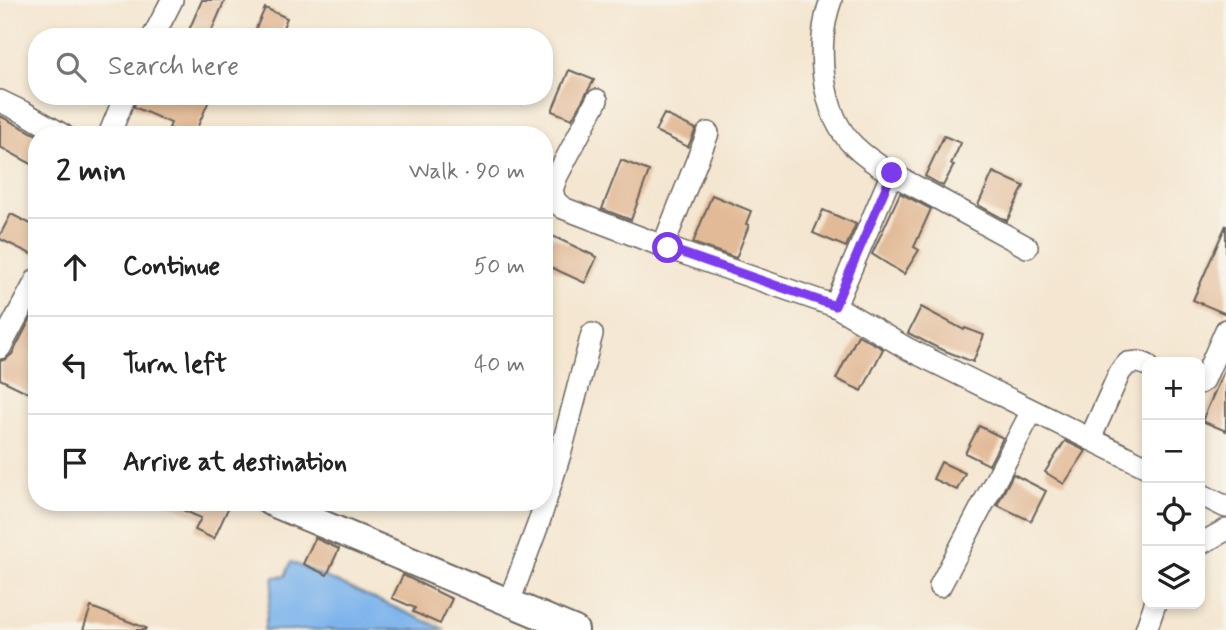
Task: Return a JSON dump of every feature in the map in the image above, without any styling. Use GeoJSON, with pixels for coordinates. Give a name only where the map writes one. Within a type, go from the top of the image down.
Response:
{"type":"FeatureCollection","features":[{"type":"Feature","properties":{"kind":"street"},"geometry":{"type":"LineString","coordinates":[[158,28],[172,0]]}},
{"type":"Feature","properties":{"kind":"street"},"geometry":{"type":"LineString","coordinates":[[831,0],[822,38],[823,67],[827,92],[837,122],[854,146],[892,173],[1027,247]]}},
{"type":"Feature","properties":{"kind":"street"},"geometry":{"type":"LineString","coordinates":[[553,187],[597,100]]}},
{"type":"Feature","properties":{"kind":"street"},"geometry":{"type":"LineString","coordinates":[[0,101],[47,126]]}},
{"type":"Feature","properties":{"kind":"street"},"geometry":{"type":"LineString","coordinates":[[113,126],[121,105]]}},
{"type":"Feature","properties":{"kind":"street"},"geometry":{"type":"LineString","coordinates":[[663,246],[709,133]]}},
{"type":"Feature","properties":{"kind":"street"},"geometry":{"type":"LineString","coordinates":[[835,306],[892,173]]}},
{"type":"Feature","properties":{"kind":"street"},"geometry":{"type":"LineString","coordinates":[[553,201],[563,208],[663,246],[835,306],[908,349],[1142,465]]}},
{"type":"Feature","properties":{"kind":"street"},"geometry":{"type":"LineString","coordinates":[[0,348],[28,296]]}},
{"type":"Feature","properties":{"kind":"street"},"geometry":{"type":"LineString","coordinates":[[1205,378],[1226,330]]}},
{"type":"Feature","properties":{"kind":"street"},"geometry":{"type":"LineString","coordinates":[[553,477],[592,334]]}},
{"type":"Feature","properties":{"kind":"street"},"geometry":{"type":"LineString","coordinates":[[1090,439],[1120,372],[1128,363],[1142,363]]}},
{"type":"Feature","properties":{"kind":"street"},"geometry":{"type":"LineString","coordinates":[[940,586],[1032,411]]}},
{"type":"Feature","properties":{"kind":"street"},"geometry":{"type":"LineString","coordinates":[[1205,496],[1226,507]]}},
{"type":"Feature","properties":{"kind":"street"},"geometry":{"type":"LineString","coordinates":[[292,511],[575,630]]}},
{"type":"Feature","properties":{"kind":"street"},"geometry":{"type":"LineString","coordinates":[[509,602],[542,511]]}},
{"type":"Feature","properties":{"kind":"street"},"geometry":{"type":"LineString","coordinates":[[1205,541],[1226,530]]}},
{"type":"Feature","properties":{"kind":"street"},"geometry":{"type":"LineString","coordinates":[[1146,630],[1153,609]]}},
{"type":"Feature","properties":{"kind":"water"},"geometry":{"type":"Polygon","coordinates":[[[291,562],[446,630],[264,630],[274,577],[285,576],[291,562]]]}},
{"type":"Feature","properties":{"kind":"building"},"geometry":{"type":"Polygon","coordinates":[[[202,0],[225,0],[213,28],[190,28],[202,0]]]}},
{"type":"Feature","properties":{"kind":"building"},"geometry":{"type":"Polygon","coordinates":[[[265,8],[287,18],[283,28],[256,28],[265,8]]]}},
{"type":"Feature","properties":{"kind":"building"},"geometry":{"type":"Polygon","coordinates":[[[569,70],[594,80],[572,119],[552,111],[569,70]]]}},
{"type":"Feature","properties":{"kind":"building"},"geometry":{"type":"Polygon","coordinates":[[[207,105],[198,126],[170,126],[171,123],[134,107],[207,105]]]}},
{"type":"Feature","properties":{"kind":"building"},"geometry":{"type":"Polygon","coordinates":[[[664,114],[696,129],[688,147],[655,131],[664,114]]]}},
{"type":"Feature","properties":{"kind":"building"},"geometry":{"type":"Polygon","coordinates":[[[0,116],[28,130],[28,162],[0,147],[0,116]]]}},
{"type":"Feature","properties":{"kind":"building"},"geometry":{"type":"Polygon","coordinates":[[[944,136],[961,143],[943,186],[925,176],[944,136]]]}},
{"type":"Feature","properties":{"kind":"building"},"geometry":{"type":"Polygon","coordinates":[[[621,160],[649,171],[631,220],[602,209],[621,160]]]}},
{"type":"Feature","properties":{"kind":"building"},"geometry":{"type":"Polygon","coordinates":[[[993,172],[1024,186],[1007,221],[978,205],[993,172]]]}},
{"type":"Feature","properties":{"kind":"building"},"geometry":{"type":"Polygon","coordinates":[[[900,193],[931,209],[914,247],[919,250],[904,274],[872,254],[900,193]]]}},
{"type":"Feature","properties":{"kind":"building"},"geometry":{"type":"Polygon","coordinates":[[[712,195],[751,211],[746,224],[749,225],[736,258],[693,243],[712,195]]]}},
{"type":"Feature","properties":{"kind":"building"},"geometry":{"type":"Polygon","coordinates":[[[823,210],[856,224],[846,247],[813,233],[823,210]]]}},
{"type":"Feature","properties":{"kind":"building"},"geometry":{"type":"Polygon","coordinates":[[[11,214],[28,222],[28,253],[0,239],[11,214]]]}},
{"type":"Feature","properties":{"kind":"building"},"geometry":{"type":"Polygon","coordinates":[[[1226,225],[1226,314],[1193,300],[1226,225]]]}},
{"type":"Feature","properties":{"kind":"building"},"geometry":{"type":"Polygon","coordinates":[[[553,236],[597,257],[585,283],[553,268],[553,236]]]}},
{"type":"Feature","properties":{"kind":"building"},"geometry":{"type":"Polygon","coordinates":[[[921,307],[964,330],[965,328],[984,335],[973,362],[908,333],[921,307]]]}},
{"type":"Feature","properties":{"kind":"building"},"geometry":{"type":"Polygon","coordinates":[[[28,323],[28,393],[0,379],[0,361],[12,354],[28,323]]]}},
{"type":"Feature","properties":{"kind":"building"},"geometry":{"type":"Polygon","coordinates":[[[858,335],[883,349],[862,391],[836,379],[858,335]]]}},
{"type":"Feature","properties":{"kind":"building"},"geometry":{"type":"Polygon","coordinates":[[[1226,366],[1226,431],[1205,422],[1205,414],[1226,366]]]}},
{"type":"Feature","properties":{"kind":"building"},"geometry":{"type":"Polygon","coordinates":[[[979,426],[1003,438],[989,465],[965,453],[979,426]]]}},
{"type":"Feature","properties":{"kind":"building"},"geometry":{"type":"Polygon","coordinates":[[[1065,441],[1086,451],[1064,484],[1045,472],[1065,441]]]}},
{"type":"Feature","properties":{"kind":"building"},"geometry":{"type":"Polygon","coordinates":[[[941,462],[965,473],[957,490],[933,479],[941,462]]]}},
{"type":"Feature","properties":{"kind":"building"},"geometry":{"type":"Polygon","coordinates":[[[1013,474],[1046,491],[1031,521],[997,505],[1013,474]]]}},
{"type":"Feature","properties":{"kind":"building"},"geometry":{"type":"Polygon","coordinates":[[[185,511],[227,511],[214,539],[195,530],[201,518],[185,511]]]}},
{"type":"Feature","properties":{"kind":"building"},"geometry":{"type":"Polygon","coordinates":[[[315,538],[339,549],[327,575],[303,564],[315,538]]]}},
{"type":"Feature","properties":{"kind":"building"},"geometry":{"type":"Polygon","coordinates":[[[403,575],[452,599],[440,624],[413,612],[415,608],[392,598],[403,575]]]}},
{"type":"Feature","properties":{"kind":"building"},"geometry":{"type":"Polygon","coordinates":[[[91,607],[146,628],[83,630],[91,607]]]}},
{"type":"Feature","properties":{"kind":"route"},"geometry":{"type":"LineString","coordinates":[[668,248],[835,306],[892,173]]}}]}
